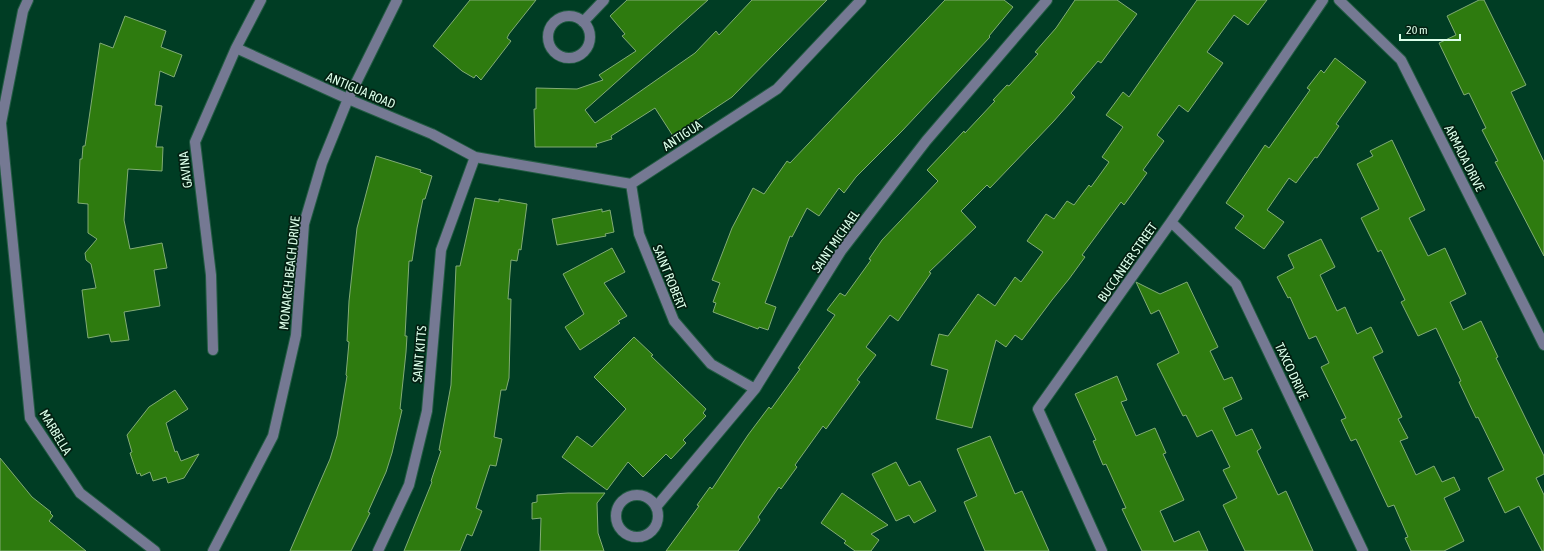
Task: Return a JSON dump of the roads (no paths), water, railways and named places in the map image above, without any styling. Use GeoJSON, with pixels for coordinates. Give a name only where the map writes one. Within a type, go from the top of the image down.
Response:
{"type":"FeatureCollection","features":[{"type":"Feature","properties":{"kind":"street","name":"MARBELLA"},"geometry":{"type":"LineString","coordinates":[[28,0],[23,11],[1,122],[30,418],[80,493],[155,551]]}},
{"type":"Feature","properties":{"kind":"street","name":"GAVINA"},"geometry":{"type":"LineString","coordinates":[[213,350],[211,275],[195,142],[236,48],[261,0]]}},
{"type":"Feature","properties":{"kind":"street","name":"MONARCH BEACH DRIVE"},"geometry":{"type":"LineString","coordinates":[[213,551],[273,436],[296,335],[304,224],[322,163],[348,99],[397,0]]}},
{"type":"Feature","properties":{"kind":"street"},"geometry":{"type":"LineString","coordinates":[[583,22],[604,0]]}},
{"type":"Feature","properties":{"kind":"street","name":"ANTIGUA"},"geometry":{"type":"LineString","coordinates":[[631,184],[777,89],[860,0]]}},
{"type":"Feature","properties":{"kind":"street","name":"SAINT MICHAEL"},"geometry":{"type":"LineString","coordinates":[[656,507],[755,389],[841,251],[926,141],[1047,0]]}},
{"type":"Feature","properties":{"kind":"street","name":"BUCCANEER STREET"},"geometry":{"type":"LineString","coordinates":[[1102,551],[1038,409],[1171,222],[1323,0]]}},
{"type":"Feature","properties":{"kind":"street","name":"ARMADA DRIVE"},"geometry":{"type":"LineString","coordinates":[[1339,0],[1401,60],[1544,345]]}},
{"type":"Feature","properties":{"kind":"street"},"geometry":{"type":"LineString","coordinates":[[567,16],[576,17],[583,22],[588,28],[590,36],[588,45],[584,52],[578,57],[570,59],[561,57],[554,53],[549,46],[547,38],[548,30],[553,23],[559,18],[567,16]]}},
{"type":"Feature","properties":{"kind":"street","name":"ANTIGUA ROAD"},"geometry":{"type":"LineString","coordinates":[[236,48],[348,99],[432,134],[475,157]]}},
{"type":"Feature","properties":{"kind":"street"},"geometry":{"type":"LineString","coordinates":[[475,157],[631,184]]}},
{"type":"Feature","properties":{"kind":"street","name":"SAINT KITTS"},"geometry":{"type":"LineString","coordinates":[[378,551],[409,485],[427,411],[440,250],[475,157]]}},
{"type":"Feature","properties":{"kind":"street","name":"SAINT ROBERT"},"geometry":{"type":"LineString","coordinates":[[631,184],[639,234],[674,321],[711,364],[755,389]]}},
{"type":"Feature","properties":{"kind":"street","name":"TAXCO DRIVE"},"geometry":{"type":"LineString","coordinates":[[1171,222],[1236,284],[1363,551]]}},
{"type":"Feature","properties":{"kind":"street"},"geometry":{"type":"LineString","coordinates":[[636,494],[652,500],[656,507],[658,515],[657,523],[653,530],[646,535],[638,537],[630,536],[622,532],[616,517],[617,508],[621,501],[628,496],[636,494]]}}]}
